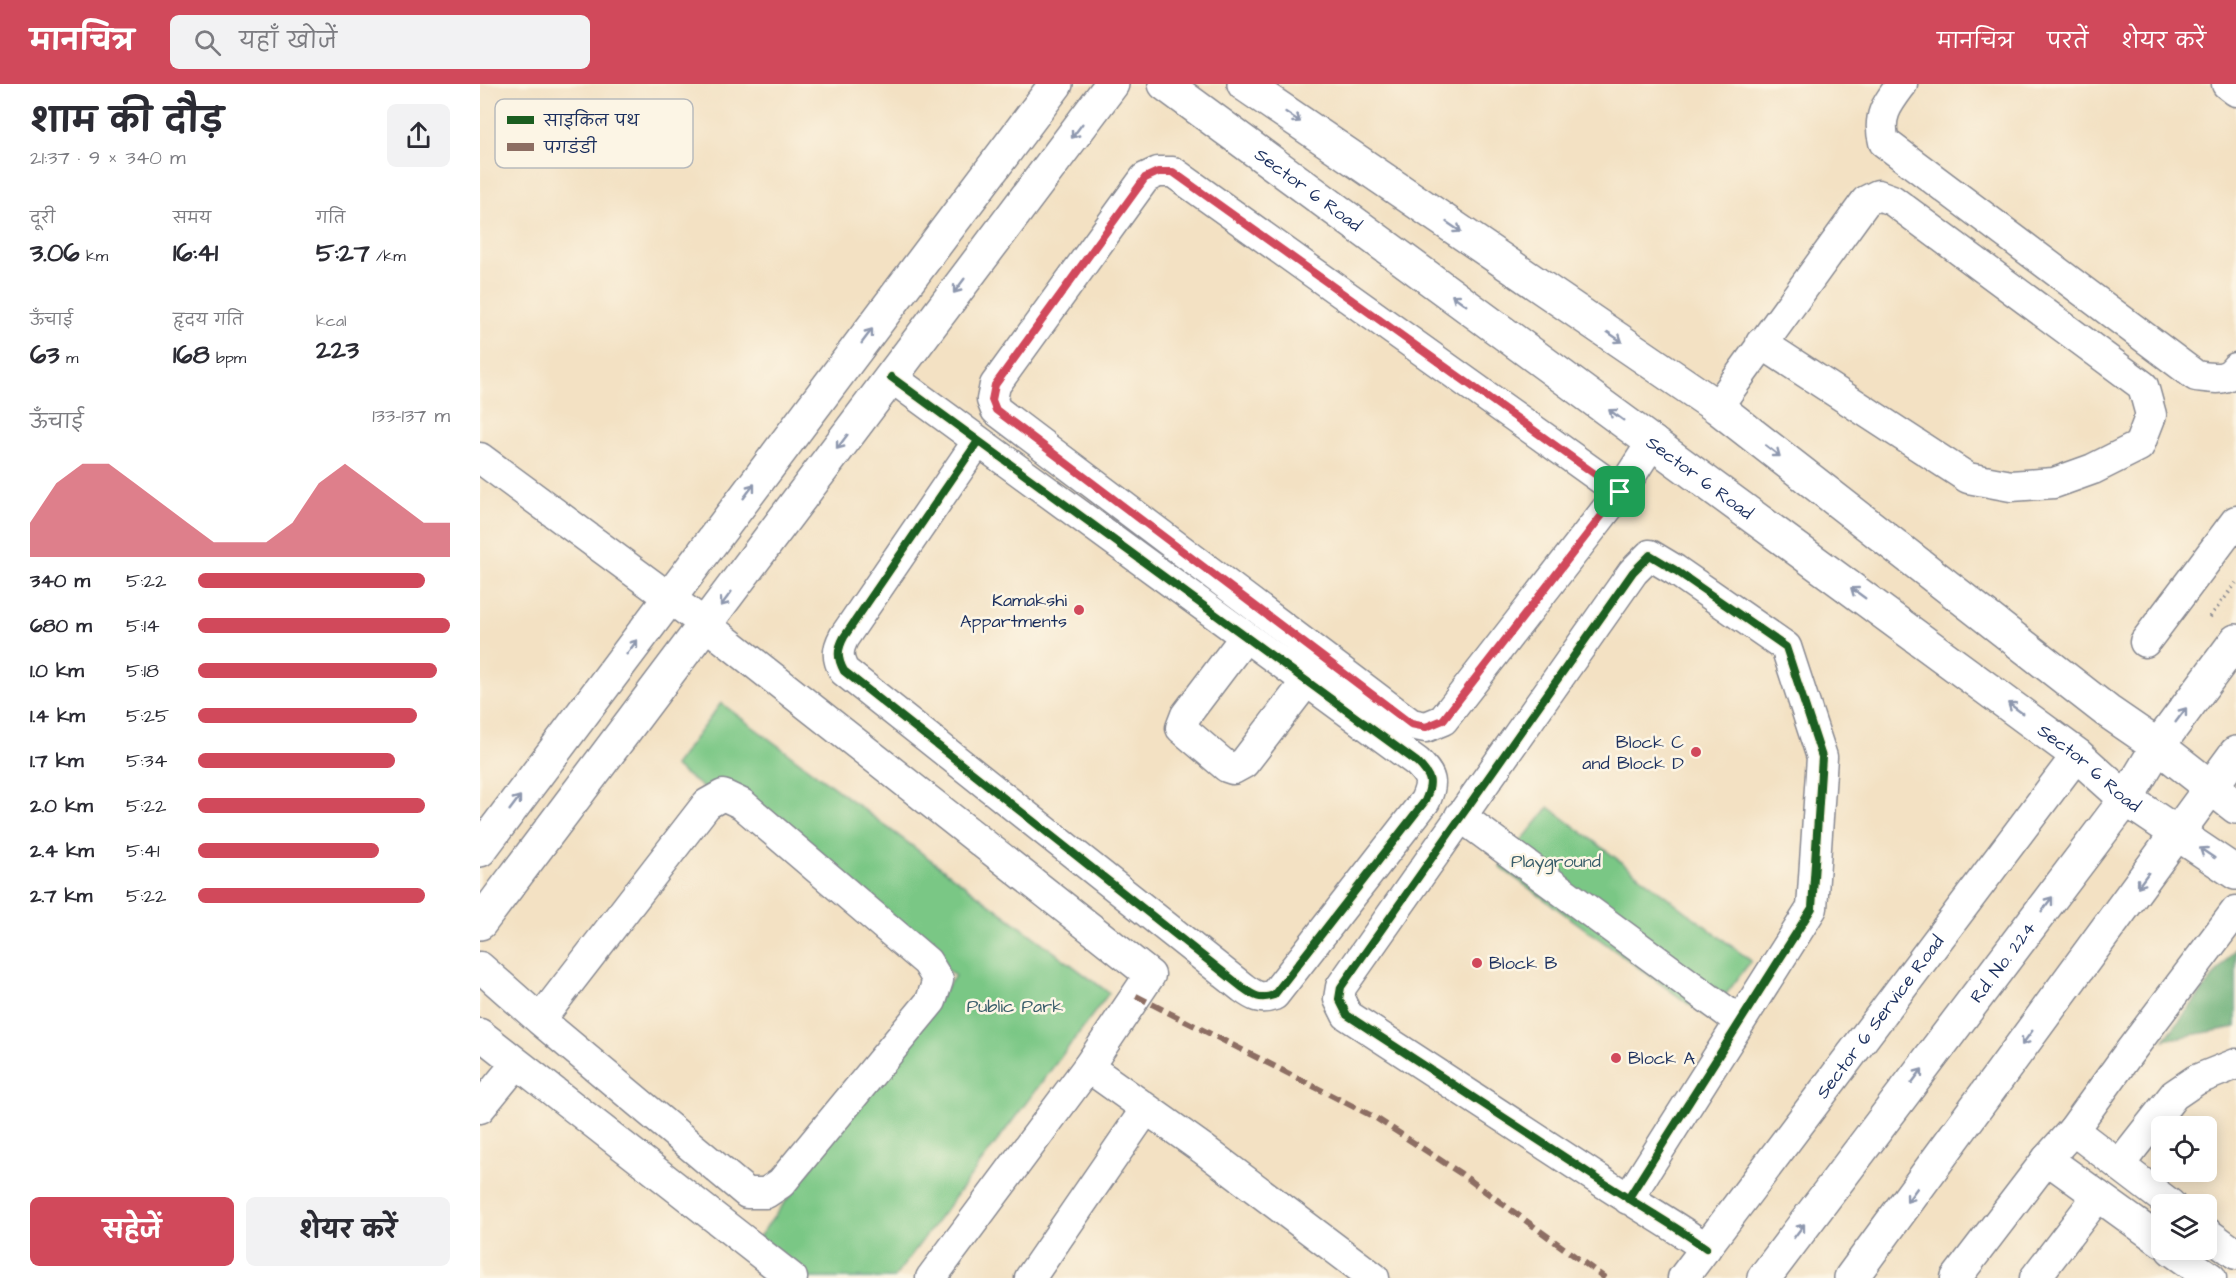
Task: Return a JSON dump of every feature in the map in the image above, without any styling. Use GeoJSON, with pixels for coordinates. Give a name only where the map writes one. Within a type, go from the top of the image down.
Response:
{"type":"FeatureCollection","features":[{"type":"Feature","properties":{"kind":"street"},"geometry":{"type":"LineString","coordinates":[[480,850],[1056,84]]}},
{"type":"Feature","properties":{"kind":"street"},"geometry":{"type":"LineString","coordinates":[[480,922],[1112,84]]}},
{"type":"Feature","properties":{"kind":"street","name":"Sector 6 Road"},"geometry":{"type":"LineString","coordinates":[[1165,84],[2077,755],[2127,799],[2236,873]]}},
{"type":"Feature","properties":{"kind":"street"},"geometry":{"type":"LineString","coordinates":[[1244,84],[1717,406],[2107,711],[2158,746],[2236,807]]}},
{"type":"Feature","properties":{"kind":"street"},"geometry":{"type":"LineString","coordinates":[[1902,84],[1885,107],[1880,128],[1884,142],[2196,376],[2217,379],[2230,375],[2236,368]]}},
{"type":"Feature","properties":{"kind":"street"},"geometry":{"type":"LineString","coordinates":[[2227,84],[2236,91]]}},
{"type":"Feature","properties":{"kind":"street"},"geometry":{"type":"LineString","coordinates":[[1620,492],[1173,172],[1158,172],[1145,178],[995,385],[992,400],[996,410],[1411,724],[1426,727],[1443,720],[1620,492],[1653,441]]}},
{"type":"Feature","properties":{"kind":"street"},"geometry":{"type":"LineString","coordinates":[[1717,406],[1761,343],[1866,201],[1878,195],[1892,200],[2143,386],[2151,415],[2139,446],[2093,469],[2054,483],[2011,486],[1968,478],[1761,343]]}},
{"type":"Feature","properties":{"kind":"street"},"geometry":{"type":"LineString","coordinates":[[891,377],[1417,762],[1427,772],[1431,785],[1425,801],[1274,995],[1265,998],[1255,996],[1206,959],[844,671],[838,661],[838,647],[844,637],[978,441]]}},
{"type":"Feature","properties":{"kind":"street"},"geometry":{"type":"LineString","coordinates":[[480,458],[706,625],[1150,975],[1088,1067],[931,1278]]}},
{"type":"Feature","properties":{"kind":"street"},"geometry":{"type":"LineString","coordinates":[[2145,642],[2236,521]]}},
{"type":"Feature","properties":{"kind":"street"},"geometry":{"type":"LineString","coordinates":[[1628,1198],[1812,908],[1822,757],[1786,647],[1650,555],[1633,572],[1341,987],[1340,999],[1347,1015],[1628,1198],[1667,1221],[1706,1248]]}},
{"type":"Feature","properties":{"kind":"street"},"geometry":{"type":"LineString","coordinates":[[1245,637],[1186,716],[1181,728],[1227,767],[1233,769],[1244,763],[1306,682]]}},
{"type":"Feature","properties":{"kind":"street","name":"Rd. No. 224"},"geometry":{"type":"LineString","coordinates":[[1764,1278],[2127,799],[2158,746],[2236,641]]}},
{"type":"Feature","properties":{"kind":"street"},"geometry":{"type":"LineString","coordinates":[[1851,1278],[2236,753]]}},
{"type":"Feature","properties":{"kind":"street","name":"Sector 6 Service Road"},"geometry":{"type":"LineString","coordinates":[[1683,1278],[2077,755]]}},
{"type":"Feature","properties":{"kind":"street"},"geometry":{"type":"LineString","coordinates":[[480,967],[540,1020],[747,1193],[766,1193],[781,1183],[931,1001],[938,980],[927,962],[742,804],[723,795],[708,804],[540,1020]]}},
{"type":"Feature","properties":{"kind":"street"},"geometry":{"type":"LineString","coordinates":[[1461,816],[1739,1021]]}},
{"type":"Feature","properties":{"kind":"street"},"geometry":{"type":"LineString","coordinates":[[1956,1278],[2047,1159],[2073,1130],[2236,911]]}},
{"type":"Feature","properties":{"kind":"street"},"geometry":{"type":"LineString","coordinates":[[480,1034],[792,1278]]}},
{"type":"Feature","properties":{"kind":"street"},"geometry":{"type":"LineString","coordinates":[[480,1108],[516,1064]]}},
{"type":"Feature","properties":{"kind":"street"},"geometry":{"type":"LineString","coordinates":[[2119,1165],[2174,1095],[2196,1080],[2236,1064]]}},
{"type":"Feature","properties":{"kind":"street"},"geometry":{"type":"LineString","coordinates":[[1088,1067],[1341,1251],[1374,1278]]}},
{"type":"Feature","properties":{"kind":"street"},"geometry":{"type":"LineString","coordinates":[[1030,1278],[1146,1109]]}},
{"type":"Feature","properties":{"kind":"street"},"geometry":{"type":"LineString","coordinates":[[2073,1130],[2157,1194]]}},
{"type":"Feature","properties":{"kind":"street"},"geometry":{"type":"LineString","coordinates":[[2047,1159],[2151,1234]]}},
{"type":"Feature","properties":{"kind":"street"},"geometry":{"type":"LineString","coordinates":[[2035,1278],[2098,1196]]}},
{"type":"Feature","properties":{"kind":"street"},"geometry":{"type":"LineString","coordinates":[[2217,1240],[2236,1254]]}},
{"type":"Feature","properties":{"kind":"street"},"geometry":{"type":"LineString","coordinates":[[2186,1260],[2211,1278]]}},
{"type":"Feature","properties":{"kind":"green space","name":"Public Park"},"geometry":{"type":"Polygon","coordinates":[[[721,703],[1109,993],[894,1278],[787,1278],[749,1250],[955,976],[674,766],[721,703]]]}},
{"type":"Feature","properties":{"kind":"green space","name":"Playground"},"geometry":{"type":"Polygon","coordinates":[[[1549,807],[1751,961],[1708,1018],[1500,867],[1549,807]]]}},
{"type":"Feature","properties":{"kind":"green space"},"geometry":{"type":"Polygon","coordinates":[[[2236,948],[2236,1027],[2164,1040],[2236,948]]]}},
{"type":"Feature","properties":{"kind":"marked path"},"geometry":{"type":"LineString","coordinates":[[1136,996],[1376,1118],[1460,1173],[1605,1278]]}},
{"type":"Feature","properties":{"kind":"cycle path"},"geometry":{"type":"LineString","coordinates":[[891,377],[1417,762],[1426,772],[1430,784],[1425,801],[1274,995],[1257,996],[1243,988],[844,671],[839,654],[844,637],[978,441]]}},
{"type":"Feature","properties":{"kind":"cycle path"},"geometry":{"type":"LineString","coordinates":[[1628,1199],[1812,908],[1822,757],[1786,647],[1650,555],[1633,572],[1341,987],[1339,999],[1347,1015],[1627,1198],[1641,1206],[1667,1222],[1706,1248]]}},
{"type":"Feature","properties":{"kind":"place","name":"Kamakshi Appartments"},"geometry":{"type":"Point","coordinates":[1079,610]}},
{"type":"Feature","properties":{"kind":"place","name":"Block C and Block D"},"geometry":{"type":"Point","coordinates":[1696,752]}},
{"type":"Feature","properties":{"kind":"place","name":"Block B"},"geometry":{"type":"Point","coordinates":[1477,963]}},
{"type":"Feature","properties":{"kind":"place","name":"Block A"},"geometry":{"type":"Point","coordinates":[1616,1058]}},
{"type":"Feature","properties":{"kind":"route"},"geometry":{"type":"LineString","coordinates":[[1158,172],[1173,172],[1620,492],[1443,720],[1426,727],[1411,724],[996,410],[992,400],[995,385],[1145,178],[1158,172]]}}]}
